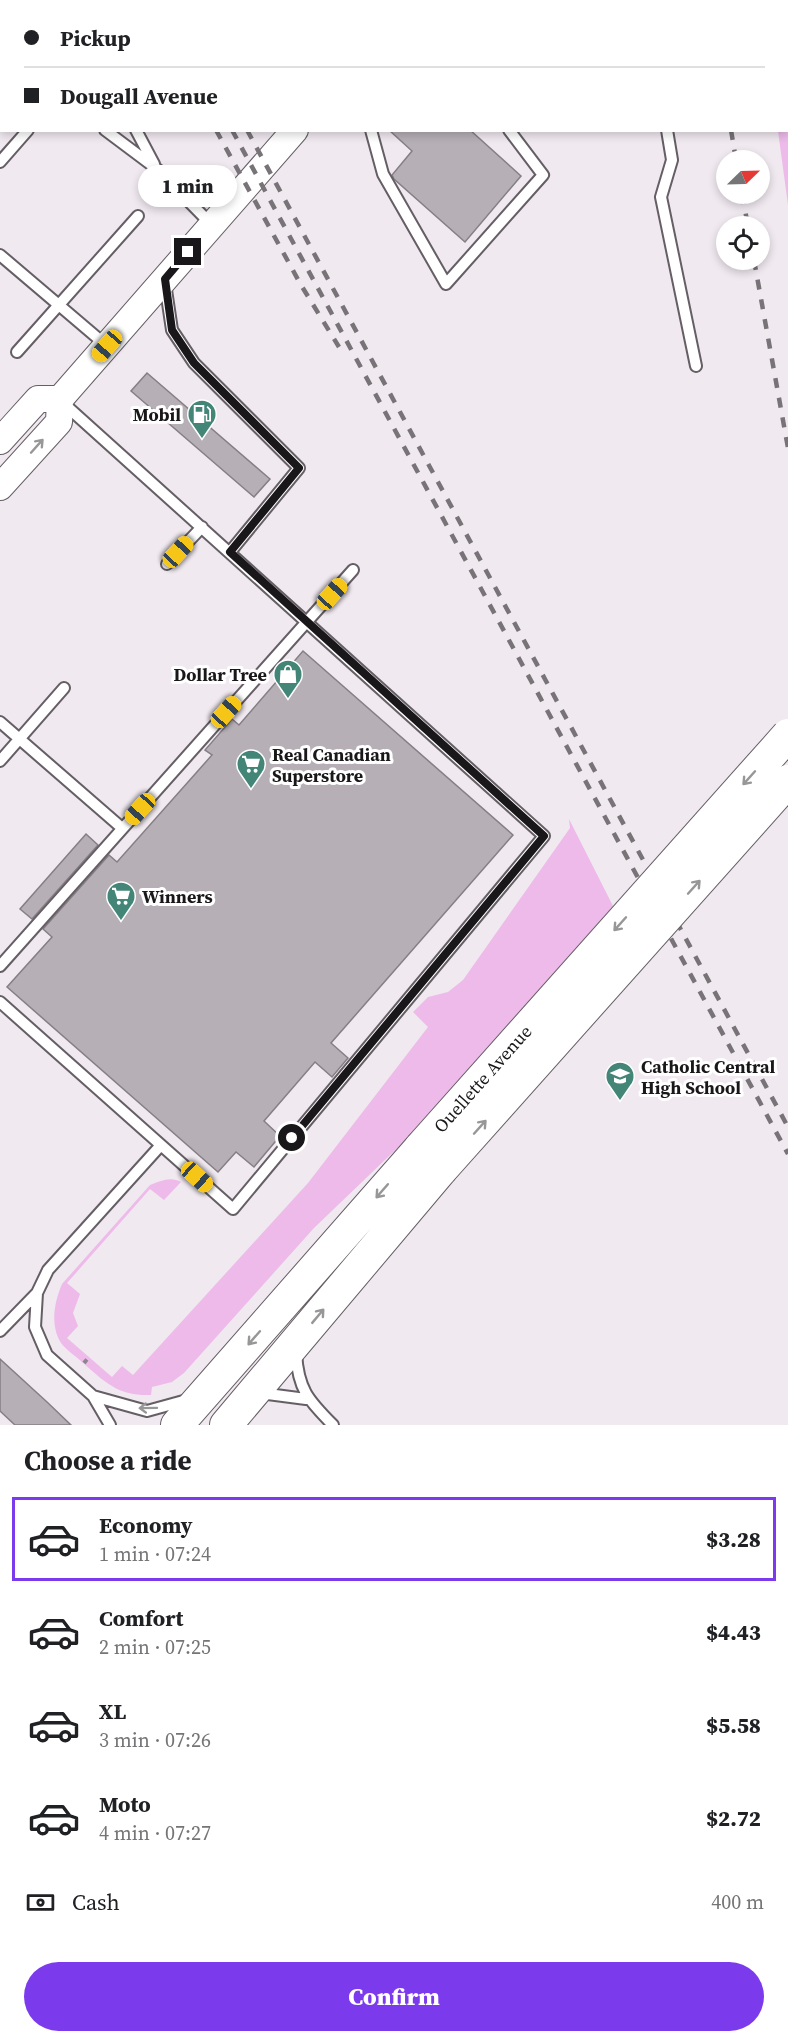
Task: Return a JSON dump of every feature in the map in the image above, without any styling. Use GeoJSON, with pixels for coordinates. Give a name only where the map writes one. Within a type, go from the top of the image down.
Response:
{"type":"FeatureCollection","features":[{"type":"Feature","properties":{"kind":"main road","name":"Ouellette Avenue"},"geometry":{"type":"LineString","coordinates":[[177,1425],[788,735]]}},
{"type":"Feature","properties":{"kind":"main road","name":"Ouellette Avenue"},"geometry":{"type":"LineString","coordinates":[[226,1425],[441,1170],[788,781]]}},
{"type":"Feature","properties":{"kind":"street"},"geometry":{"type":"LineString","coordinates":[[0,487],[59,422],[60,399],[293,132]]}},
{"type":"Feature","properties":{"kind":"street"},"geometry":{"type":"LineString","coordinates":[[0,441],[38,399],[60,399]]}},
{"type":"Feature","properties":{"kind":"lane"},"geometry":{"type":"LineString","coordinates":[[0,162],[26,132]]}},
{"type":"Feature","properties":{"kind":"lane"},"geometry":{"type":"LineString","coordinates":[[108,132],[157,169],[212,225]]}},
{"type":"Feature","properties":{"kind":"lane"},"geometry":{"type":"LineString","coordinates":[[137,132],[157,169]]}},
{"type":"Feature","properties":{"kind":"lane"},"geometry":{"type":"LineString","coordinates":[[372,132],[382,174],[446,284],[543,175],[511,132]]}},
{"type":"Feature","properties":{"kind":"lane"},"geometry":{"type":"LineString","coordinates":[[667,132],[672,160],[661,197],[696,366]]}},
{"type":"Feature","properties":{"kind":"lane"},"geometry":{"type":"LineString","coordinates":[[17,352],[138,216]]}},
{"type":"Feature","properties":{"kind":"lane"},"geometry":{"type":"LineString","coordinates":[[0,255],[107,346]]}},
{"type":"Feature","properties":{"kind":"lane"},"geometry":{"type":"LineString","coordinates":[[165,279],[172,330],[194,363],[299,468],[230,552]]}},
{"type":"Feature","properties":{"kind":"lane"},"geometry":{"type":"LineString","coordinates":[[0,1002],[233,1209],[544,836],[60,399]]}},
{"type":"Feature","properties":{"kind":"lane"},"geometry":{"type":"LineString","coordinates":[[167,564],[202,527]]}},
{"type":"Feature","properties":{"kind":"lane"},"geometry":{"type":"LineString","coordinates":[[0,966],[353,570]]}},
{"type":"Feature","properties":{"kind":"lane"},"geometry":{"type":"LineString","coordinates":[[0,761],[64,688]]}},
{"type":"Feature","properties":{"kind":"lane"},"geometry":{"type":"LineString","coordinates":[[0,722],[122,828]]}},
{"type":"Feature","properties":{"kind":"lane"},"geometry":{"type":"LineString","coordinates":[[0,1331],[37,1293],[48,1270],[161,1145]]}},
{"type":"Feature","properties":{"kind":"lane"},"geometry":{"type":"LineString","coordinates":[[37,1293],[35,1327],[48,1355],[93,1396],[111,1425]]}},
{"type":"Feature","properties":{"kind":"lane"},"geometry":{"type":"LineString","coordinates":[[296,1343],[297,1373],[306,1399],[333,1425]]}},
{"type":"Feature","properties":{"kind":"lane"},"geometry":{"type":"LineString","coordinates":[[254,1393],[306,1399]]}},
{"type":"Feature","properties":{"kind":"lane"},"geometry":{"type":"LineString","coordinates":[[93,1396],[147,1411],[202,1397]]}},
{"type":"Feature","properties":{"kind":"path"},"geometry":{"type":"LineString","coordinates":[[84,1363],[89,1357]]}},
{"type":"Feature","properties":{"kind":"shaded area"},"geometry":{"type":"Polygon","coordinates":[[[778,132],[788,132],[788,205],[778,132]]]}},
{"type":"Feature","properties":{"kind":"shaded area"},"geometry":{"type":"Polygon","coordinates":[[[569,819],[613,906],[415,1138],[411,1135],[314,1228],[184,1373],[172,1382],[152,1387],[151,1395],[130,1393],[113,1387],[66,1348],[61,1343],[54,1321],[55,1306],[62,1284],[150,1185],[166,1180],[177,1180],[181,1182],[164,1200],[150,1189],[67,1283],[80,1294],[73,1313],[78,1326],[67,1338],[112,1377],[122,1366],[133,1375],[308,1183],[428,1027],[413,1012],[428,997],[448,992],[463,980],[570,828],[569,819]]]}},
{"type":"Feature","properties":{"kind":"building"},"geometry":{"type":"Polygon","coordinates":[[[391,132],[472,132],[521,176],[465,242],[394,179],[392,175],[412,151],[391,132]]]}},
{"type":"Feature","properties":{"kind":"building"},"geometry":{"type":"Polygon","coordinates":[[[147,373],[270,479],[254,497],[131,391],[147,373]]]}},
{"type":"Feature","properties":{"kind":"building"},"geometry":{"type":"Polygon","coordinates":[[[303,651],[513,835],[331,1043],[348,1058],[332,1077],[315,1062],[264,1121],[280,1136],[254,1167],[236,1152],[218,1172],[7,987],[52,937],[43,929],[109,855],[117,862],[212,755],[205,750],[232,719],[239,725],[303,651]]]}},
{"type":"Feature","properties":{"kind":"building"},"geometry":{"type":"Polygon","coordinates":[[[86,834],[98,845],[32,919],[20,909],[86,834]]]}},
{"type":"Feature","properties":{"kind":"building"},"geometry":{"type":"Polygon","coordinates":[[[0,1359],[71,1425],[15,1425],[0,1411],[0,1359]]]}},
{"type":"Feature","properties":{"kind":"railway"},"geometry":{"type":"LineString","coordinates":[[217,132],[301,285],[339,347]]}},
{"type":"Feature","properties":{"kind":"railway"},"geometry":{"type":"LineString","coordinates":[[233,132],[788,1154]]}},
{"type":"Feature","properties":{"kind":"railway"},"geometry":{"type":"LineString","coordinates":[[248,132],[788,1127]]}},
{"type":"Feature","properties":{"kind":"railway"},"geometry":{"type":"LineString","coordinates":[[731,132],[734,150]]}},
{"type":"Feature","properties":{"kind":"railway"},"geometry":{"type":"LineString","coordinates":[[744,204],[746,216]]}},
{"type":"Feature","properties":{"kind":"railway"},"geometry":{"type":"LineString","coordinates":[[756,270],[788,448]]}},
{"type":"Feature","properties":{"kind":"place","name":"Mobil"},"geometry":{"type":"Point","coordinates":[202,440]}},
{"type":"Feature","properties":{"kind":"place","name":"Dollar Tree"},"geometry":{"type":"Point","coordinates":[288,700]}},
{"type":"Feature","properties":{"kind":"place","name":"Real Canadian Superstore"},"geometry":{"type":"Point","coordinates":[251,790]}},
{"type":"Feature","properties":{"kind":"place","name":"Winners"},"geometry":{"type":"Point","coordinates":[121,922]}},
{"type":"Feature","properties":{"kind":"place","name":"Catholic Central High School"},"geometry":{"type":"Point","coordinates":[620,1102]}},
{"type":"Feature","properties":{"kind":"route"},"geometry":{"type":"LineString","coordinates":[[188,252],[165,279],[172,330],[194,363],[299,468],[230,552],[544,836],[292,1138]]}}]}
